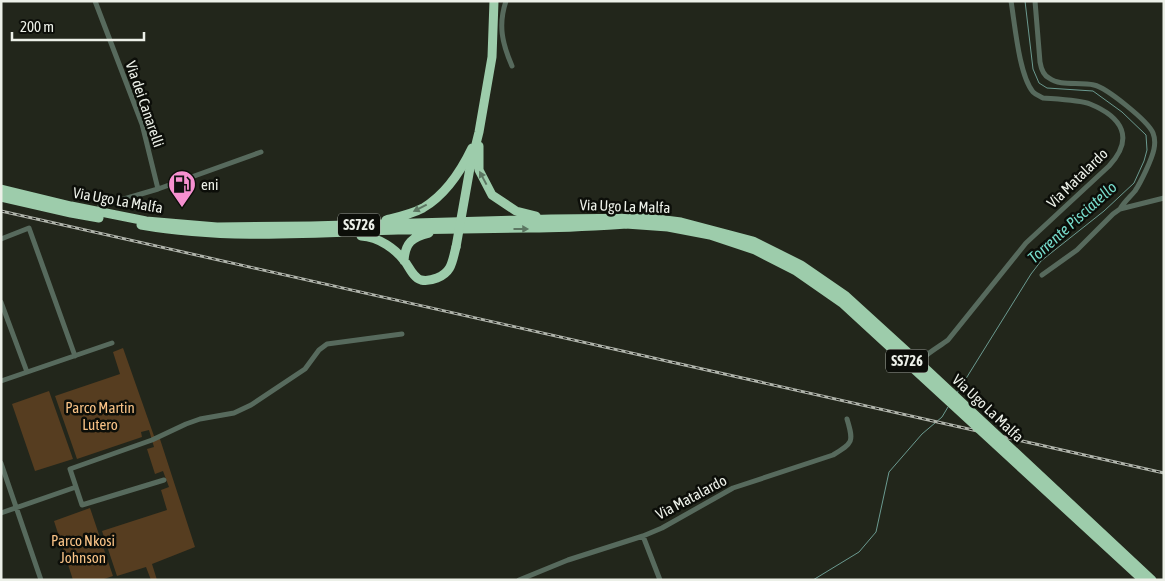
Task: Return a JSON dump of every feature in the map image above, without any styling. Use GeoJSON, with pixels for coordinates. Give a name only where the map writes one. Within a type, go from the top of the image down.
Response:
{"type":"FeatureCollection","features":[{"type":"Feature","properties":{"kind":"highway"},"geometry":{"type":"LineString","coordinates":[[299,234],[311,237],[370,236],[387,244],[404,261],[412,273],[421,280],[431,280],[444,275],[451,265],[456,247],[470,168],[479,132],[492,57],[494,1]]}},
{"type":"Feature","properties":{"kind":"highway"},"geometry":{"type":"LineString","coordinates":[[479,132],[479,170],[492,195],[516,211],[551,219]]}},
{"type":"Feature","properties":{"kind":"highway"},"geometry":{"type":"LineString","coordinates":[[371,224],[423,208],[439,196],[456,176],[479,132]]}},
{"type":"Feature","properties":{"kind":"highway","name":"Via Ugo La Malfa"},"geometry":{"type":"LineString","coordinates":[[1,189],[71,206],[146,220],[218,227],[649,218],[681,222],[753,241],[801,265],[846,296],[1152,580]]}},
{"type":"Feature","properties":{"kind":"highway","name":"Via Ugo La Malfa"},"geometry":{"type":"LineString","coordinates":[[1,197],[71,213],[193,232],[299,234],[626,224],[668,227],[710,235],[755,250],[796,270],[842,303],[1143,580]]}},
{"type":"Feature","properties":{"kind":"highway"},"geometry":{"type":"LineString","coordinates":[[404,261],[404,253],[414,237],[443,229]]}},
{"type":"Feature","properties":{"kind":"street","name":"Via dei Canarelli"},"geometry":{"type":"LineString","coordinates":[[95,1],[142,124],[158,189]]}},
{"type":"Feature","properties":{"kind":"street"},"geometry":{"type":"LineString","coordinates":[[506,1],[501,22],[502,36],[512,66]]}},
{"type":"Feature","properties":{"kind":"street","name":"Via Matalardo"},"geometry":{"type":"LineString","coordinates":[[923,358],[948,340],[1026,243],[1115,160],[1122,145],[1120,125],[1106,113],[1089,103],[1043,98],[1033,92],[1026,80],[1021,62],[1011,1]]}},
{"type":"Feature","properties":{"kind":"street"},"geometry":{"type":"LineString","coordinates":[[1035,1],[1040,62],[1042,71],[1048,78],[1059,82],[1091,84],[1100,87],[1118,99],[1144,122],[1154,135],[1154,148],[1142,178],[1120,209]]}},
{"type":"Feature","properties":{"kind":"street"},"geometry":{"type":"LineString","coordinates":[[100,206],[158,189],[262,152]]}},
{"type":"Feature","properties":{"kind":"street"},"geometry":{"type":"LineString","coordinates":[[1042,275],[1077,250],[1112,214],[1120,209],[1164,198]]}},
{"type":"Feature","properties":{"kind":"street"},"geometry":{"type":"LineString","coordinates":[[1,239],[29,228],[75,356]]}},
{"type":"Feature","properties":{"kind":"street"},"geometry":{"type":"LineString","coordinates":[[1,302],[27,372]]}},
{"type":"Feature","properties":{"kind":"street"},"geometry":{"type":"LineString","coordinates":[[164,480],[82,505],[70,468],[154,439],[186,424],[234,413],[251,405],[306,369],[319,350],[327,344],[402,334]]}},
{"type":"Feature","properties":{"kind":"street"},"geometry":{"type":"LineString","coordinates":[[1,381],[112,343]]}},
{"type":"Feature","properties":{"kind":"street","name":"Via Matalardo"},"geometry":{"type":"LineString","coordinates":[[519,580],[568,560],[662,528],[733,488],[833,455],[846,447],[851,440],[847,419]]}},
{"type":"Feature","properties":{"kind":"street"},"geometry":{"type":"LineString","coordinates":[[1,463],[40,580]]}},
{"type":"Feature","properties":{"kind":"street"},"geometry":{"type":"LineString","coordinates":[[1,513],[76,487]]}},
{"type":"Feature","properties":{"kind":"street"},"geometry":{"type":"LineString","coordinates":[[643,536],[660,580]]}},
{"type":"Feature","properties":{"kind":"green space","name":"Parco Martin Lutero"},"geometry":{"type":"Polygon","coordinates":[[[123,348],[154,436],[159,436],[195,547],[152,564],[157,580],[151,580],[146,567],[117,576],[102,531],[167,510],[161,490],[169,487],[163,471],[155,474],[147,449],[154,447],[149,430],[141,432],[142,437],[77,459],[55,396],[120,374],[113,352],[123,348]]]}},
{"type":"Feature","properties":{"kind":"green space"},"geometry":{"type":"Polygon","coordinates":[[[49,391],[73,459],[35,471],[12,404],[49,391]]]}},
{"type":"Feature","properties":{"kind":"green space","name":"Parco Nkosi Johnson"},"geometry":{"type":"Polygon","coordinates":[[[90,508],[113,576],[101,580],[73,580],[54,521],[90,508]]]}},
{"type":"Feature","properties":{"kind":"waterway","name":"Torrente Pisciatello"},"geometry":{"type":"LineString","coordinates":[[957,393],[1041,261],[1104,211],[1134,183],[1147,150],[1146,135],[1122,112],[1093,91],[1047,88],[1039,83],[1033,69],[1025,1]]}},
{"type":"Feature","properties":{"kind":"waterway","name":"Torrente Pisciatello"},"geometry":{"type":"LineString","coordinates":[[813,580],[859,552],[876,532],[889,472],[922,434],[942,417],[948,407]]}},
{"type":"Feature","properties":{"kind":"railway"},"geometry":{"type":"LineString","coordinates":[[1,211],[1164,473]]}},
{"type":"Feature","properties":{"kind":"place","name":"eni"},"geometry":{"type":"Point","coordinates":[182,208]}}]}
